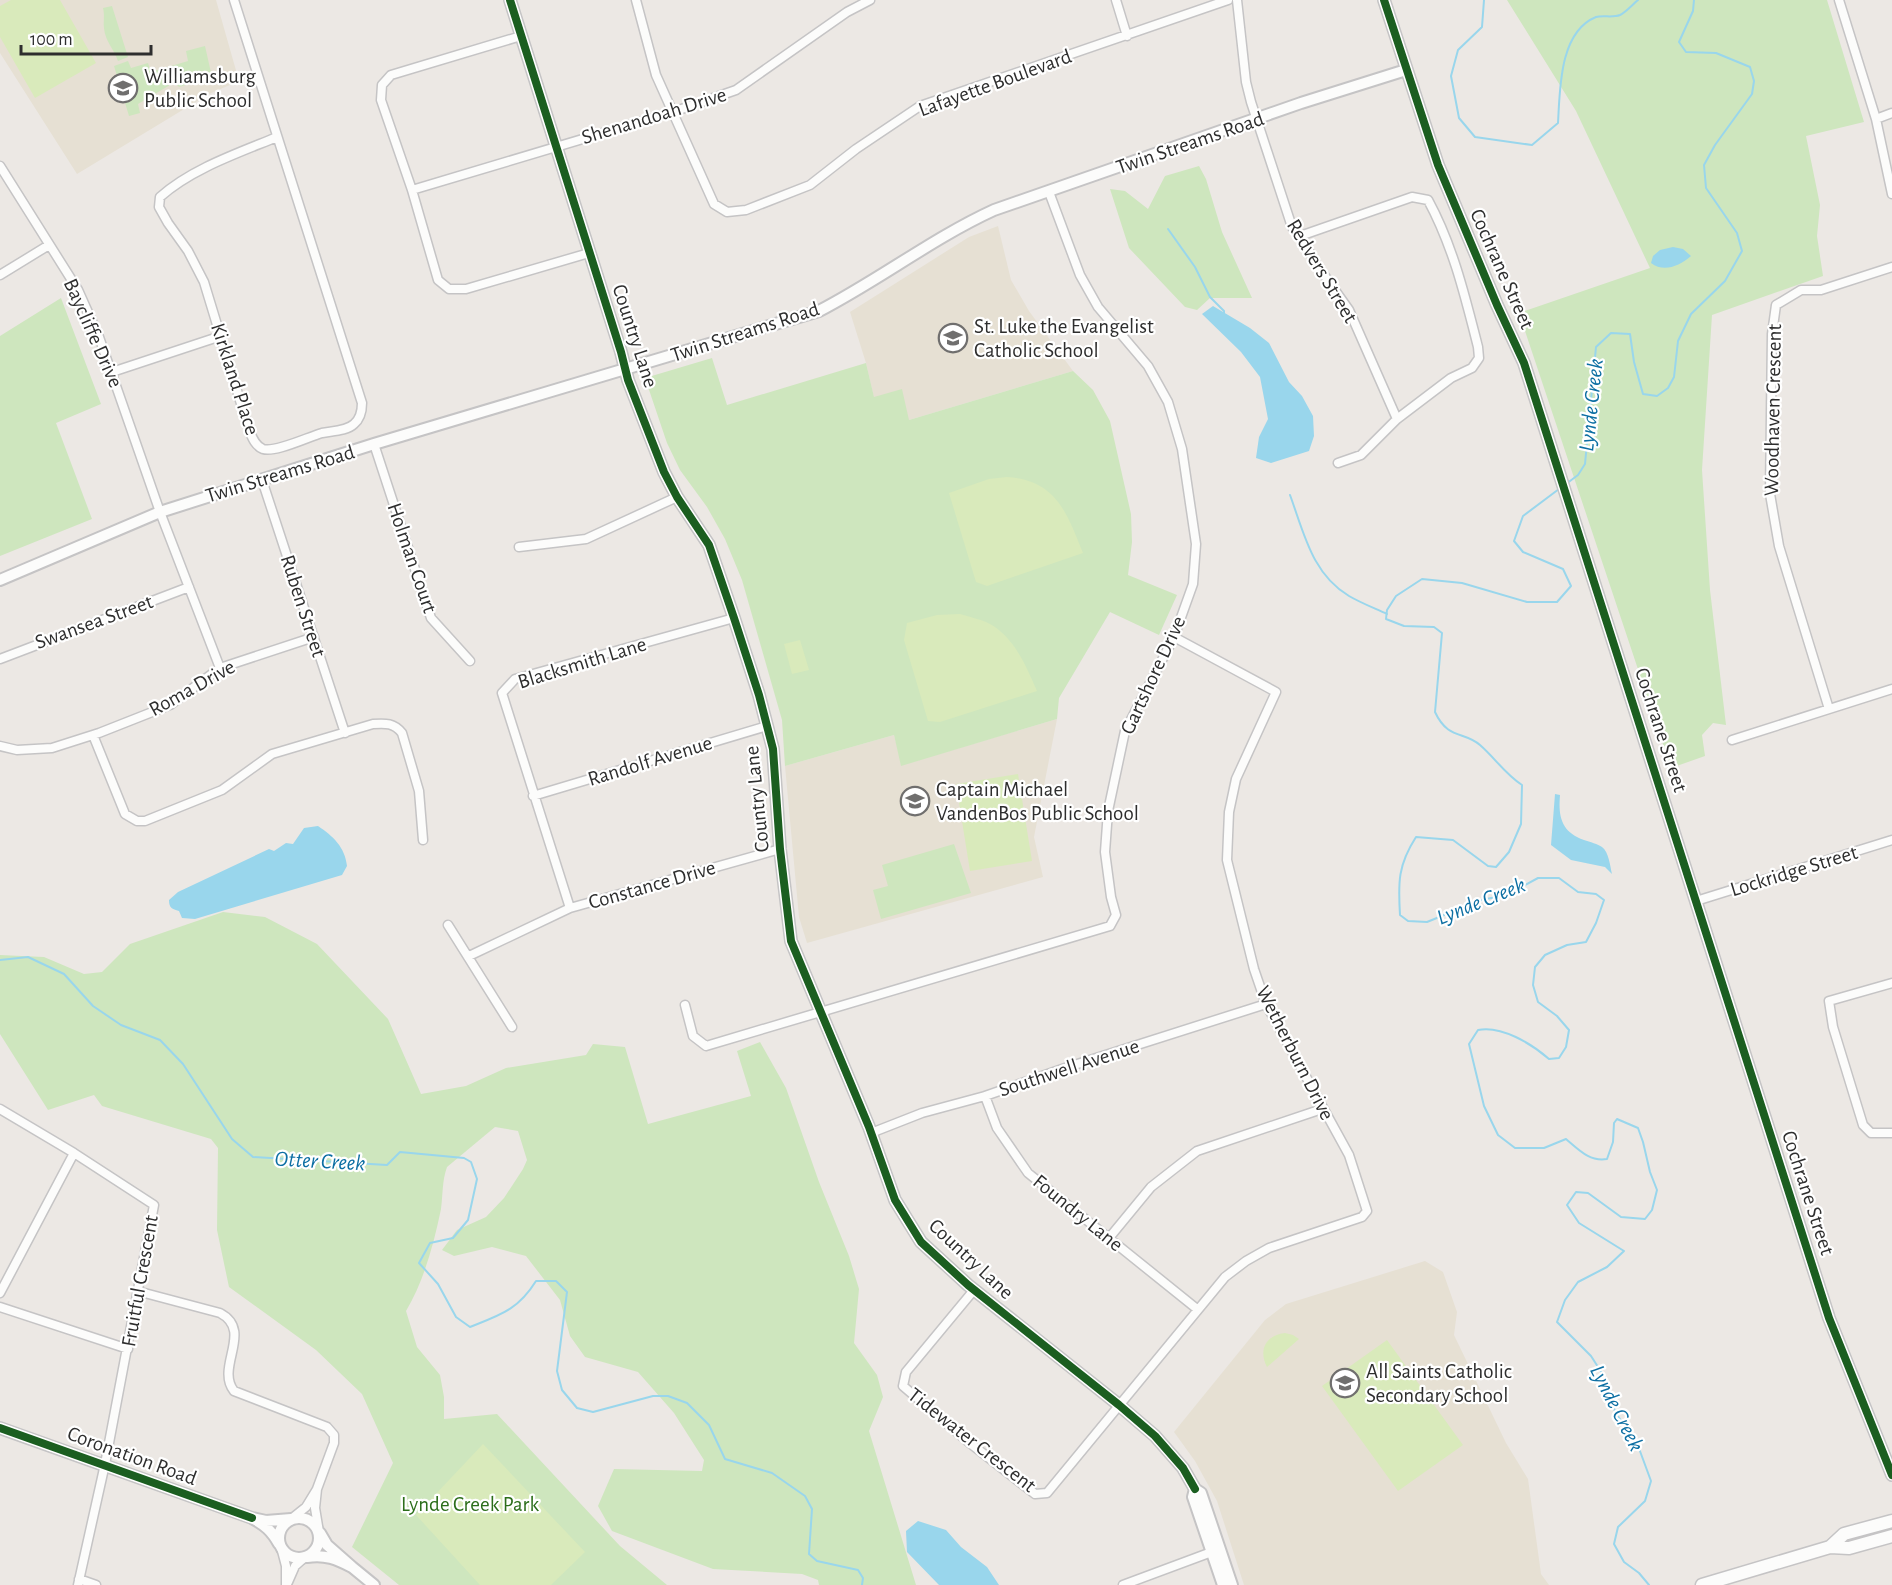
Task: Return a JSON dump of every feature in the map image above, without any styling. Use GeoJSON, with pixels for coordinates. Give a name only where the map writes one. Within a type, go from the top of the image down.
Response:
{"type":"FeatureCollection","features":[{"type":"Feature","properties":{"kind":"main road"},"geometry":{"type":"LineString","coordinates":[[1830,1547],[1844,1534],[1892,1521]]}},
{"type":"Feature","properties":{"kind":"main road"},"geometry":{"type":"LineString","coordinates":[[1702,1585],[1830,1547],[1849,1548],[1892,1536]]}},
{"type":"Feature","properties":{"kind":"street","name":"Kirkland Place"},"geometry":{"type":"LineString","coordinates":[[234,0],[356,378],[362,410],[356,423],[350,427],[308,437],[273,449],[263,449],[253,440],[249,430],[204,282],[159,207],[160,197],[170,188],[224,158],[277,138]]}},
{"type":"Feature","properties":{"kind":"street","name":"Country Lane"},"geometry":{"type":"LineString","coordinates":[[510,0],[626,369],[664,472],[677,497],[709,545],[735,618],[773,749],[780,849],[791,941],[871,1133],[895,1200],[921,1242],[974,1290],[1155,1436],[1183,1468],[1195,1489],[1193,1497],[1232,1585]]}},
{"type":"Feature","properties":{"kind":"street","name":"Lafayette Boulevard"},"geometry":{"type":"LineString","coordinates":[[636,0],[656,75],[714,204],[727,212],[746,210],[810,185],[856,149],[920,106],[1228,0]]}},
{"type":"Feature","properties":{"kind":"street","name":"Shenandoah Drive"},"geometry":{"type":"LineString","coordinates":[[412,190],[673,112],[736,90],[847,12],[870,0]]}},
{"type":"Feature","properties":{"kind":"street"},"geometry":{"type":"LineString","coordinates":[[1116,0],[1127,36]]}},
{"type":"Feature","properties":{"kind":"street","name":"Redvers Street"},"geometry":{"type":"LineString","coordinates":[[1237,0],[1246,82],[1255,120],[1292,227],[1349,310],[1397,418]]}},
{"type":"Feature","properties":{"kind":"street","name":"Cochrane Street"},"geometry":{"type":"LineString","coordinates":[[1384,0],[1438,165],[1524,363],[1829,1318],[1892,1475]]}},
{"type":"Feature","properties":{"kind":"street"},"geometry":{"type":"LineString","coordinates":[[1839,0],[1876,118],[1892,194]]}},
{"type":"Feature","properties":{"kind":"street"},"geometry":{"type":"LineString","coordinates":[[521,36],[391,75],[382,85],[381,100],[412,190],[438,280],[449,289],[466,289],[589,252]]}},
{"type":"Feature","properties":{"kind":"street","name":"Twin Streams Road"},"geometry":{"type":"LineString","coordinates":[[0,580],[160,512],[374,444],[819,311],[856,292],[963,224],[1014,203],[1301,103],[1406,70]]}},
{"type":"Feature","properties":{"kind":"street"},"geometry":{"type":"LineString","coordinates":[[1876,118],[1892,113]]}},
{"type":"Feature","properties":{"kind":"street","name":"Baycliffe Drive"},"geometry":{"type":"LineString","coordinates":[[0,166],[78,290],[99,337],[160,512],[220,668]]}},
{"type":"Feature","properties":{"kind":"street","name":"Gartshore Drive"},"geometry":{"type":"LineString","coordinates":[[685,1005],[693,1036],[706,1046],[1110,927],[1116,915],[1111,897],[1105,852],[1108,811],[1122,742],[1125,731],[1174,637],[1193,584],[1196,544],[1182,449],[1168,402],[1148,366],[1098,307],[1080,274],[1049,192]]}},
{"type":"Feature","properties":{"kind":"street"},"geometry":{"type":"LineString","coordinates":[[1300,236],[1412,197],[1428,200],[1447,239],[1464,294],[1479,358],[1472,368],[1451,378],[1397,418],[1361,455],[1338,463]]}},
{"type":"Feature","properties":{"kind":"street"},"geometry":{"type":"LineString","coordinates":[[0,275],[49,244]]}},
{"type":"Feature","properties":{"kind":"street","name":"Woodhaven Crescent"},"geometry":{"type":"LineString","coordinates":[[1829,709],[1779,546],[1770,494],[1772,334],[1776,305],[1801,290],[1821,290],[1892,267]]}},
{"type":"Feature","properties":{"kind":"street"},"geometry":{"type":"LineString","coordinates":[[112,372],[221,336]]}},
{"type":"Feature","properties":{"kind":"street","name":"Holman Court"},"geometry":{"type":"LineString","coordinates":[[374,444],[431,618],[470,662]]}},
{"type":"Feature","properties":{"kind":"street","name":"Ruben Street"},"geometry":{"type":"LineString","coordinates":[[262,480],[345,733]]}},
{"type":"Feature","properties":{"kind":"street"},"geometry":{"type":"LineString","coordinates":[[519,547],[586,539],[677,497]]}},
{"type":"Feature","properties":{"kind":"street","name":"Swansea Street"},"geometry":{"type":"LineString","coordinates":[[0,659],[189,587]]}},
{"type":"Feature","properties":{"kind":"street","name":"Blacksmith Lane"},"geometry":{"type":"LineString","coordinates":[[533,796],[502,693],[515,679],[735,618]]}},
{"type":"Feature","properties":{"kind":"street","name":"Roma Drive"},"geometry":{"type":"LineString","coordinates":[[0,746],[16,750],[52,748],[93,735],[170,705],[220,668],[314,637]]}},
{"type":"Feature","properties":{"kind":"street","name":"Wetherburn Drive"},"geometry":{"type":"LineString","coordinates":[[1119,1405],[1225,1277],[1246,1261],[1269,1248],[1362,1217],[1367,1212],[1349,1155],[1266,1004],[1254,969],[1227,860],[1229,812],[1236,778],[1276,692],[1174,637]]}},
{"type":"Feature","properties":{"kind":"street"},"geometry":{"type":"LineString","coordinates":[[1732,740],[1892,689]]}},
{"type":"Feature","properties":{"kind":"street"},"geometry":{"type":"LineString","coordinates":[[93,735],[125,814],[137,821],[146,821],[222,790],[272,754],[373,724],[388,723],[398,727],[402,733],[419,791],[423,840]]}},
{"type":"Feature","properties":{"kind":"street","name":"Randolf Avenue"},"geometry":{"type":"LineString","coordinates":[[533,796],[767,726]]}},
{"type":"Feature","properties":{"kind":"street","name":"Constance Drive"},"geometry":{"type":"LineString","coordinates":[[533,796],[570,908],[780,849]]}},
{"type":"Feature","properties":{"kind":"street","name":"Lockridge Street"},"geometry":{"type":"LineString","coordinates":[[1696,901],[1892,840]]}},
{"type":"Feature","properties":{"kind":"street"},"geometry":{"type":"LineString","coordinates":[[469,957],[570,908]]}},
{"type":"Feature","properties":{"kind":"street"},"geometry":{"type":"LineString","coordinates":[[448,925],[512,1027]]}},
{"type":"Feature","properties":{"kind":"street"},"geometry":{"type":"LineString","coordinates":[[1892,983],[1829,1001],[1833,1027],[1863,1125],[1871,1133],[1892,1133]]}},
{"type":"Feature","properties":{"kind":"street","name":"Southwell Avenue"},"geometry":{"type":"LineString","coordinates":[[871,1133],[922,1113],[985,1096],[1079,1063],[1266,1004]]}},
{"type":"Feature","properties":{"kind":"street","name":"Foundry Lane"},"geometry":{"type":"LineString","coordinates":[[985,1096],[997,1128],[1028,1173],[1197,1310]]}},
{"type":"Feature","properties":{"kind":"street","name":"Fruitful Crescent"},"geometry":{"type":"LineString","coordinates":[[0,1109],[74,1153],[154,1205],[105,1464],[79,1582]]}},
{"type":"Feature","properties":{"kind":"street"},"geometry":{"type":"LineString","coordinates":[[1109,1238],[1151,1187],[1197,1151],[1322,1109]]}},
{"type":"Feature","properties":{"kind":"street"},"geometry":{"type":"LineString","coordinates":[[0,1293],[74,1153]]}},
{"type":"Feature","properties":{"kind":"street","name":"Tidewater Crescent"},"geometry":{"type":"LineString","coordinates":[[974,1290],[906,1372],[903,1386],[998,1466],[1035,1494],[1047,1493],[1119,1405]]}},
{"type":"Feature","properties":{"kind":"street"},"geometry":{"type":"LineString","coordinates":[[137,1291],[220,1313],[230,1318],[235,1328],[228,1376],[230,1386],[234,1391],[327,1427],[333,1435],[334,1443],[318,1485],[306,1507],[281,1528],[279,1534],[286,1566],[287,1585]]}},
{"type":"Feature","properties":{"kind":"street"},"geometry":{"type":"LineString","coordinates":[[0,1307],[128,1348]]}},
{"type":"Feature","properties":{"kind":"street","name":"Coronation Road"},"geometry":{"type":"LineString","coordinates":[[0,1428],[252,1518],[266,1521],[291,1519]]}},
{"type":"Feature","properties":{"kind":"street"},"geometry":{"type":"LineString","coordinates":[[287,1585],[295,1566],[315,1551],[318,1545],[319,1532],[315,1508],[318,1485]]}},
{"type":"Feature","properties":{"kind":"street","name":"Coronation Road"},"geometry":{"type":"LineString","coordinates":[[252,1518],[273,1532],[281,1547]]}},
{"type":"Feature","properties":{"kind":"street"},"geometry":{"type":"LineString","coordinates":[[291,1519],[304,1518],[315,1526],[327,1545],[374,1585]]}},
{"type":"Feature","properties":{"kind":"street"},"geometry":{"type":"LineString","coordinates":[[281,1547],[291,1556],[304,1558],[325,1556],[352,1567]]}},
{"type":"Feature","properties":{"kind":"street","name":"Country Lane"},"geometry":{"type":"LineString","coordinates":[[1217,1550],[1223,1585]]}},
{"type":"Feature","properties":{"kind":"street"},"geometry":{"type":"LineString","coordinates":[[1123,1585],[1217,1550]]}},
{"type":"Feature","properties":{"kind":"street"},"geometry":{"type":"LineString","coordinates":[[79,1582],[96,1585]]}},
{"type":"Feature","properties":{"kind":"shaded area","name":"Williamsburg Public School"},"geometry":{"type":"Polygon","coordinates":[[[0,0],[216,0],[239,81],[209,94],[77,174],[0,53],[0,0]]]}},
{"type":"Feature","properties":{"kind":"shaded area","name":"St. Luke the Evangelist Catholic School"},"geometry":{"type":"Polygon","coordinates":[[[998,226],[1011,280],[1029,311],[1073,371],[909,420],[874,398],[850,312],[969,237],[998,226]]]}},
{"type":"Feature","properties":{"kind":"shaded area","name":"Captain Michael VandenBos Public School"},"geometry":{"type":"Polygon","coordinates":[[[1057,719],[1034,837],[1043,877],[807,943],[799,917],[785,766],[894,735],[902,765],[1057,719]]]}},
{"type":"Feature","properties":{"kind":"shaded area","name":"All Saints Catholic Secondary School"},"geometry":{"type":"Polygon","coordinates":[[[1425,1261],[1443,1272],[1457,1312],[1454,1335],[1506,1443],[1528,1479],[1541,1574],[1549,1585],[1244,1585],[1217,1501],[1195,1461],[1174,1432],[1265,1320],[1286,1304],[1425,1261]]]}},
{"type":"Feature","properties":{"kind":"green space"},"geometry":{"type":"Polygon","coordinates":[[[11,0],[60,0],[96,63],[35,98],[0,37],[0,6],[11,0]]]}},
{"type":"Feature","properties":{"kind":"green space"},"geometry":{"type":"Polygon","coordinates":[[[1507,0],[1827,0],[1864,122],[1806,136],[1820,205],[1817,236],[1823,276],[1712,315],[1702,470],[1710,590],[1726,725],[1713,723],[1702,735],[1705,756],[1671,768],[1519,313],[1650,268],[1576,111],[1507,0]]]}},
{"type":"Feature","properties":{"kind":"green space"},"geometry":{"type":"Polygon","coordinates":[[[112,6],[128,57],[118,61],[104,28],[103,8],[112,6]]]}},
{"type":"Feature","properties":{"kind":"green space"},"geometry":{"type":"Polygon","coordinates":[[[205,46],[212,77],[179,87],[175,82],[138,104],[140,113],[129,116],[114,66],[128,61],[131,68],[148,63],[151,72],[188,61],[186,51],[205,46]]]}},
{"type":"Feature","properties":{"kind":"green space"},"geometry":{"type":"Polygon","coordinates":[[[1199,166],[1206,179],[1222,232],[1252,298],[1210,298],[1197,310],[1185,307],[1129,248],[1110,189],[1125,191],[1148,209],[1165,176],[1199,166]]]}},
{"type":"Feature","properties":{"kind":"green space"},"geometry":{"type":"Polygon","coordinates":[[[61,298],[101,404],[56,423],[92,519],[0,556],[0,336],[61,298]]]}},
{"type":"Feature","properties":{"kind":"green space"},"geometry":{"type":"Polygon","coordinates":[[[712,358],[727,405],[866,363],[874,397],[902,389],[909,420],[1073,371],[1093,390],[1110,421],[1131,514],[1132,542],[1128,575],[1177,595],[1159,635],[1110,612],[1059,698],[1057,719],[901,766],[894,735],[785,766],[782,720],[742,580],[725,539],[707,507],[680,470],[667,443],[645,378],[712,358]]]}},
{"type":"Feature","properties":{"kind":"green space"},"geometry":{"type":"Polygon","coordinates":[[[1007,477],[1038,485],[1049,492],[1065,513],[1083,553],[987,586],[976,582],[949,493],[989,479],[1007,477]]]}},
{"type":"Feature","properties":{"kind":"green space"},"geometry":{"type":"Polygon","coordinates":[[[960,614],[988,623],[1005,636],[1018,652],[1037,691],[940,722],[928,721],[904,640],[907,623],[937,615],[960,614]]]}},
{"type":"Feature","properties":{"kind":"green space"},"geometry":{"type":"Polygon","coordinates":[[[800,640],[809,670],[792,674],[784,644],[800,640]]]}},
{"type":"Feature","properties":{"kind":"green space"},"geometry":{"type":"Polygon","coordinates":[[[1018,774],[1032,861],[970,871],[956,784],[1018,774]]]}},
{"type":"Feature","properties":{"kind":"green space"},"geometry":{"type":"Polygon","coordinates":[[[954,844],[971,893],[881,919],[873,890],[888,886],[882,865],[954,844]]]}},
{"type":"Feature","properties":{"kind":"green space","name":"Lynde Creek Park"},"geometry":{"type":"Polygon","coordinates":[[[223,912],[265,917],[317,944],[388,1019],[421,1094],[466,1086],[506,1068],[586,1055],[593,1044],[625,1047],[648,1124],[751,1096],[737,1051],[760,1042],[786,1088],[819,1182],[849,1256],[859,1289],[854,1343],[877,1375],[883,1397],[869,1431],[916,1585],[819,1585],[818,1580],[802,1574],[713,1569],[612,1531],[598,1506],[614,1469],[702,1471],[704,1460],[674,1413],[638,1372],[585,1357],[570,1336],[560,1300],[526,1256],[492,1247],[454,1256],[442,1250],[457,1230],[486,1217],[504,1198],[527,1160],[518,1131],[495,1127],[447,1167],[432,1248],[423,1275],[406,1311],[417,1347],[440,1375],[444,1397],[444,1419],[497,1414],[620,1546],[667,1585],[399,1585],[352,1547],[393,1463],[362,1394],[316,1350],[229,1287],[217,1230],[218,1148],[211,1139],[102,1106],[94,1095],[48,1110],[0,1034],[0,955],[44,957],[84,974],[102,972],[130,944],[223,912]]]}},
{"type":"Feature","properties":{"kind":"green space"},"geometry":{"type":"Polygon","coordinates":[[[1285,1333],[1299,1339],[1267,1367],[1263,1355],[1266,1344],[1278,1334],[1285,1333]]]}},
{"type":"Feature","properties":{"kind":"green space"},"geometry":{"type":"Polygon","coordinates":[[[1387,1340],[1463,1445],[1398,1491],[1322,1386],[1387,1340]]]}},
{"type":"Feature","properties":{"kind":"green space","name":"Lynde Creek Park"},"geometry":{"type":"Polygon","coordinates":[[[483,1444],[585,1552],[551,1585],[480,1585],[416,1515],[483,1444]]]}},
{"type":"Feature","properties":{"kind":"water"},"geometry":{"type":"Polygon","coordinates":[[[1673,247],[1683,249],[1691,256],[1682,263],[1666,268],[1651,263],[1653,256],[1660,250],[1673,247]]]}},
{"type":"Feature","properties":{"kind":"water"},"geometry":{"type":"Polygon","coordinates":[[[1213,306],[1250,328],[1269,343],[1289,382],[1302,396],[1313,416],[1314,436],[1309,451],[1271,463],[1256,458],[1259,437],[1268,419],[1260,377],[1241,352],[1202,314],[1213,306]]]}},
{"type":"Feature","properties":{"kind":"water"},"geometry":{"type":"Polygon","coordinates":[[[1555,794],[1560,795],[1561,817],[1566,828],[1577,837],[1604,849],[1612,874],[1605,867],[1571,860],[1551,845],[1555,794]]]}},
{"type":"Feature","properties":{"kind":"water"},"geometry":{"type":"Polygon","coordinates":[[[318,826],[333,838],[344,853],[347,866],[342,875],[195,919],[182,918],[179,911],[170,906],[169,900],[178,892],[269,849],[274,851],[286,843],[293,844],[304,828],[318,826]]]}},
{"type":"Feature","properties":{"kind":"water"},"geometry":{"type":"Polygon","coordinates":[[[918,1521],[946,1530],[961,1547],[987,1567],[999,1585],[939,1585],[907,1552],[906,1531],[918,1521]]]}},
{"type":"Feature","properties":{"kind":"waterway","name":"Lynde Creek"},"geometry":{"type":"LineString","coordinates":[[1484,0],[1482,27],[1458,50],[1451,76],[1459,118],[1475,137],[1532,145],[1558,123],[1564,63],[1575,35],[1596,17],[1620,15],[1638,0]]}},
{"type":"Feature","properties":{"kind":"waterway","name":"Lynde Creek"},"geometry":{"type":"LineString","coordinates":[[1566,484],[1578,475],[1585,464],[1596,347],[1611,333],[1630,334],[1634,362],[1643,394],[1657,396],[1668,388],[1674,377],[1678,341],[1691,314],[1725,281],[1742,251],[1737,233],[1706,188],[1704,165],[1715,145],[1752,94],[1754,81],[1750,67],[1716,53],[1686,52],[1679,42],[1693,11],[1694,0]]}},
{"type":"Feature","properties":{"kind":"waterway"},"geometry":{"type":"LineString","coordinates":[[1168,229],[1195,267],[1210,297],[1224,311],[1224,314]]}},
{"type":"Feature","properties":{"kind":"waterway","name":"Lynde Creek"},"geometry":{"type":"LineString","coordinates":[[1559,489],[1523,516],[1514,541],[1523,552],[1563,569],[1571,586],[1557,602],[1527,602],[1462,583],[1422,579],[1396,596],[1387,610],[1386,619],[1404,626],[1434,627],[1442,633],[1435,712],[1445,727],[1480,745],[1522,785],[1521,824],[1509,852],[1496,867],[1488,866],[1453,840],[1416,837],[1400,874],[1400,915],[1408,921],[1427,922],[1481,900],[1507,895],[1538,878],[1559,878],[1578,892],[1596,894],[1604,900],[1586,942],[1567,945],[1545,955],[1535,967],[1533,985],[1538,1002],[1557,1016],[1569,1030],[1566,1047],[1559,1058],[1549,1059],[1516,1037],[1496,1030],[1478,1030],[1469,1044],[1484,1106],[1498,1135],[1515,1148],[1544,1148],[1566,1139],[1590,1157],[1607,1159],[1613,1142],[1614,1123],[1617,1119],[1638,1128],[1643,1142],[1657,1190],[1652,1210],[1645,1219],[1621,1217],[1588,1193],[1576,1192],[1567,1205],[1579,1223],[1624,1251],[1607,1267],[1578,1282],[1565,1300],[1557,1322],[1591,1356],[1607,1381],[1615,1412],[1637,1443],[1651,1481],[1645,1501],[1618,1527],[1614,1544],[1624,1562],[1639,1573],[1649,1585]]}},
{"type":"Feature","properties":{"kind":"waterway"},"geometry":{"type":"LineString","coordinates":[[1290,495],[1311,552],[1326,576],[1349,596],[1387,614]]}},
{"type":"Feature","properties":{"kind":"waterway","name":"Otter Creek"},"geometry":{"type":"LineString","coordinates":[[0,960],[28,957],[64,974],[93,1006],[121,1025],[160,1040],[183,1064],[232,1139],[253,1157],[387,1165],[400,1152],[464,1158],[471,1162],[477,1179],[468,1220],[453,1238],[430,1243],[419,1263],[438,1284],[456,1317],[470,1327],[508,1310],[522,1299],[536,1281],[556,1281],[567,1292],[557,1371],[562,1390],[577,1408],[593,1412],[653,1396],[668,1396],[687,1403],[709,1425],[725,1459],[772,1473],[805,1496],[812,1509],[809,1554],[817,1561],[858,1570],[863,1578],[862,1585]]}},
{"type":"Feature","properties":{"kind":"cycle path"},"geometry":{"type":"LineString","coordinates":[[510,0],[628,380],[664,472],[677,497],[709,545],[759,695],[773,749],[780,849],[791,941],[869,1127],[895,1200],[921,1242],[968,1285],[1155,1436],[1183,1468],[1195,1489]]}},
{"type":"Feature","properties":{"kind":"cycle path"},"geometry":{"type":"LineString","coordinates":[[1384,0],[1438,165],[1524,363],[1829,1318],[1892,1475]]}},
{"type":"Feature","properties":{"kind":"cycle path"},"geometry":{"type":"LineString","coordinates":[[0,1428],[252,1518]]}},
{"type":"Feature","properties":{"kind":"place","name":"Williamsburg Public School"},"geometry":{"type":"Point","coordinates":[123,88]}},
{"type":"Feature","properties":{"kind":"place","name":"St. Luke the Evangelist Catholic School"},"geometry":{"type":"Point","coordinates":[953,338]}},
{"type":"Feature","properties":{"kind":"place","name":"Captain Michael VandenBos Public School"},"geometry":{"type":"Point","coordinates":[915,801]}},
{"type":"Feature","properties":{"kind":"place","name":"All Saints Catholic Secondary School"},"geometry":{"type":"Point","coordinates":[1345,1383]}}]}
